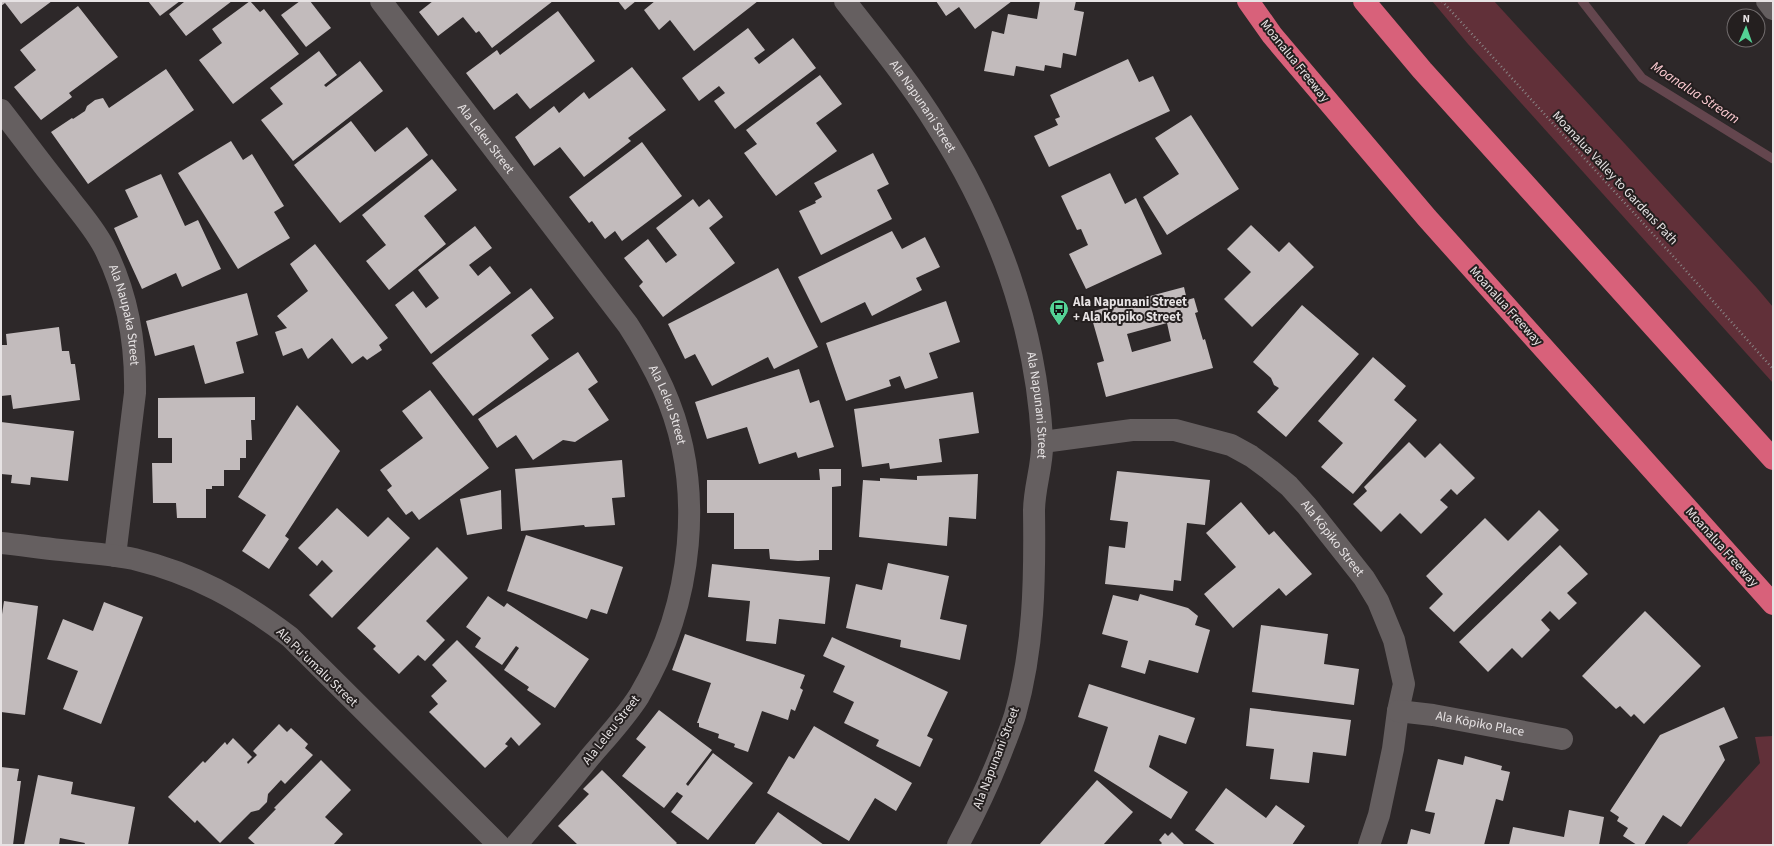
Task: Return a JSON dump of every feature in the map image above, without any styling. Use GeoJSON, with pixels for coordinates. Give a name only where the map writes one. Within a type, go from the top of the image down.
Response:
{"type":"FeatureCollection","features":[{"type":"Feature","properties":{"kind":"highway"},"geometry":{"type":"LineString","coordinates":[[1245,1],[1272,35]]}},
{"type":"Feature","properties":{"kind":"highway","name":"Moanalua Freeway"},"geometry":{"type":"LineString","coordinates":[[1248,1],[1272,35],[1427,218],[1773,604]]}},
{"type":"Feature","properties":{"kind":"highway"},"geometry":{"type":"LineString","coordinates":[[1364,1],[1422,70],[1773,459]]}},
{"type":"Feature","properties":{"kind":"street","name":"Ala Leleu Street"},"geometry":{"type":"LineString","coordinates":[[381,1],[628,325],[647,356],[663,389],[675,424],[684,460],[688,497],[689,534],[685,568],[674,615],[655,666],[638,696],[618,725],[516,845]]}},
{"type":"Feature","properties":{"kind":"street","name":"Ala Napunani Street"},"geometry":{"type":"LineString","coordinates":[[845,1],[910,84],[963,169],[985,212],[1005,261],[1022,314],[1038,391],[1043,442],[1034,498],[1034,604],[1026,663],[1015,716],[993,773],[958,845]]}},
{"type":"Feature","properties":{"kind":"street"},"geometry":{"type":"LineString","coordinates":[[1767,1],[1773,9]]}},
{"type":"Feature","properties":{"kind":"street","name":"Ala Naupaka Street"},"geometry":{"type":"LineString","coordinates":[[1,110],[88,221],[106,251],[120,282],[129,314],[134,347],[135,393],[115,556]]}},
{"type":"Feature","properties":{"kind":"street","name":"Ala Kōpiko Street"},"geometry":{"type":"LineString","coordinates":[[1043,442],[1132,430],[1175,430],[1231,445],[1270,470],[1289,486],[1307,506],[1364,578],[1378,601],[1394,640],[1404,684],[1398,711],[1393,749],[1379,815],[1370,845]]}},
{"type":"Feature","properties":{"kind":"street","name":"Ala Puʻumalu Street"},"geometry":{"type":"LineString","coordinates":[[1,543],[115,556],[168,569],[202,581],[234,598],[290,637],[316,661],[339,687],[499,845]]}},
{"type":"Feature","properties":{"kind":"street","name":"Ala Kōpiko Place"},"geometry":{"type":"LineString","coordinates":[[1398,711],[1433,715],[1562,739]]}},
{"type":"Feature","properties":{"kind":"path","name":"Moanalua Valley to Gardens Path"},"geometry":{"type":"LineString","coordinates":[[1442,1],[1773,369]]}},
{"type":"Feature","properties":{"kind":"shaded area"},"geometry":{"type":"Polygon","coordinates":[[[1432,1],[1494,1],[1757,288],[1773,307],[1773,383],[1468,44],[1432,1]]]}},
{"type":"Feature","properties":{"kind":"shaded area"},"geometry":{"type":"Polygon","coordinates":[[[1773,736],[1773,845],[1686,845],[1760,763],[1755,737],[1773,736]]]}},
{"type":"Feature","properties":{"kind":"building"},"geometry":{"type":"Polygon","coordinates":[[[1,1],[52,1],[21,24],[5,3],[1,6],[1,1]]]}},
{"type":"Feature","properties":{"kind":"building"},"geometry":{"type":"Polygon","coordinates":[[[148,1],[180,1],[160,16],[148,1]]]}},
{"type":"Feature","properties":{"kind":"building"},"geometry":{"type":"Polygon","coordinates":[[[183,1],[232,1],[186,36],[169,14],[184,2],[183,1]]]}},
{"type":"Feature","properties":{"kind":"building"},"geometry":{"type":"Polygon","coordinates":[[[250,1],[260,12],[264,9],[299,54],[233,104],[199,60],[222,43],[212,29],[250,1]]]}},
{"type":"Feature","properties":{"kind":"building"},"geometry":{"type":"Polygon","coordinates":[[[300,1],[310,1],[331,28],[306,47],[281,15],[300,1]]]}},
{"type":"Feature","properties":{"kind":"building"},"geometry":{"type":"Polygon","coordinates":[[[433,1],[553,1],[492,48],[479,31],[476,33],[463,17],[438,36],[419,12],[433,1]]]}},
{"type":"Feature","properties":{"kind":"building"},"geometry":{"type":"Polygon","coordinates":[[[618,1],[636,1],[625,10],[618,1]]]}},
{"type":"Feature","properties":{"kind":"building"},"geometry":{"type":"Polygon","coordinates":[[[655,1],[758,1],[694,51],[670,20],[659,30],[644,10],[655,1]]]}},
{"type":"Feature","properties":{"kind":"building"},"geometry":{"type":"Polygon","coordinates":[[[936,1],[1012,1],[975,29],[959,7],[946,16],[936,1]]]}},
{"type":"Feature","properties":{"kind":"building"},"geometry":{"type":"Polygon","coordinates":[[[1040,1],[1076,1],[1074,10],[1084,12],[1076,56],[1063,53],[1061,68],[1045,65],[1044,71],[1016,66],[1014,76],[984,71],[992,31],[1004,34],[1008,14],[1037,19],[1040,1]]]}},
{"type":"Feature","properties":{"kind":"building"},"geometry":{"type":"Polygon","coordinates":[[[78,6],[118,57],[69,93],[72,97],[41,120],[14,87],[36,70],[20,50],[78,6]]]}},
{"type":"Feature","properties":{"kind":"building"},"geometry":{"type":"Polygon","coordinates":[[[558,11],[595,61],[530,109],[517,93],[494,110],[466,73],[497,50],[500,55],[558,11]]]}},
{"type":"Feature","properties":{"kind":"building"},"geometry":{"type":"Polygon","coordinates":[[[748,28],[765,50],[754,58],[759,64],[793,38],[816,68],[735,129],[714,101],[725,93],[719,86],[699,101],[682,78],[748,28]]]}},
{"type":"Feature","properties":{"kind":"building"},"geometry":{"type":"Polygon","coordinates":[[[319,51],[337,75],[324,85],[326,87],[360,61],[383,91],[293,161],[261,120],[283,104],[270,88],[319,51]]]}},
{"type":"Feature","properties":{"kind":"building"},"geometry":{"type":"Polygon","coordinates":[[[1128,59],[1139,82],[1153,76],[1170,111],[1049,167],[1034,136],[1058,125],[1055,119],[1060,117],[1050,95],[1128,59]]]}},
{"type":"Feature","properties":{"kind":"building"},"geometry":{"type":"Polygon","coordinates":[[[632,67],[666,110],[628,138],[631,141],[584,177],[560,147],[534,166],[515,137],[554,106],[559,113],[584,92],[589,99],[632,67]]]}},
{"type":"Feature","properties":{"kind":"building"},"geometry":{"type":"Polygon","coordinates":[[[166,69],[194,110],[88,184],[51,132],[85,111],[87,106],[95,100],[103,98],[109,108],[166,69]]]}},
{"type":"Feature","properties":{"kind":"building"},"geometry":{"type":"Polygon","coordinates":[[[820,75],[842,104],[816,123],[837,151],[776,196],[744,153],[757,144],[746,130],[820,75]]]}},
{"type":"Feature","properties":{"kind":"building"},"geometry":{"type":"Polygon","coordinates":[[[1191,115],[1239,189],[1167,235],[1143,197],[1179,174],[1155,138],[1191,115]]]}},
{"type":"Feature","properties":{"kind":"building"},"geometry":{"type":"Polygon","coordinates":[[[351,121],[375,152],[407,127],[428,155],[340,223],[294,165],[351,121]]]}},
{"type":"Feature","properties":{"kind":"building"},"geometry":{"type":"Polygon","coordinates":[[[231,141],[243,160],[252,154],[284,206],[274,212],[290,238],[238,269],[178,173],[231,141]]]}},
{"type":"Feature","properties":{"kind":"building"},"geometry":{"type":"Polygon","coordinates":[[[642,142],[682,196],[622,241],[615,231],[605,239],[592,221],[589,223],[569,197],[642,142]]]}},
{"type":"Feature","properties":{"kind":"building"},"geometry":{"type":"Polygon","coordinates":[[[873,153],[889,184],[877,190],[892,219],[821,255],[799,211],[816,203],[815,201],[822,197],[814,183],[873,153]]]}},
{"type":"Feature","properties":{"kind":"building"},"geometry":{"type":"Polygon","coordinates":[[[432,159],[457,190],[424,216],[446,244],[389,290],[366,261],[386,245],[362,215],[432,159]]]}},
{"type":"Feature","properties":{"kind":"building"},"geometry":{"type":"Polygon","coordinates":[[[1110,173],[1125,204],[1136,198],[1162,254],[1086,289],[1069,254],[1088,245],[1081,229],[1077,230],[1061,196],[1110,173]]]}},
{"type":"Feature","properties":{"kind":"building"},"geometry":{"type":"Polygon","coordinates":[[[161,174],[185,226],[198,220],[221,269],[182,287],[176,273],[142,289],[114,228],[138,217],[125,190],[161,174]]]}},
{"type":"Feature","properties":{"kind":"building"},"geometry":{"type":"Polygon","coordinates":[[[693,199],[699,207],[709,199],[723,217],[709,228],[735,263],[663,317],[639,286],[643,282],[624,258],[648,239],[666,263],[677,255],[656,228],[693,199]]]}},
{"type":"Feature","properties":{"kind":"building"},"geometry":{"type":"Polygon","coordinates":[[[1251,225],[1279,252],[1289,242],[1314,267],[1252,327],[1224,299],[1251,272],[1227,249],[1251,225]]]}},
{"type":"Feature","properties":{"kind":"building"},"geometry":{"type":"Polygon","coordinates":[[[475,226],[492,248],[469,265],[478,276],[490,266],[511,293],[431,354],[395,305],[413,291],[426,308],[439,298],[418,270],[475,226]]]}},
{"type":"Feature","properties":{"kind":"building"},"geometry":{"type":"Polygon","coordinates":[[[892,231],[902,249],[925,237],[940,267],[916,278],[922,290],[872,316],[865,302],[821,323],[798,277],[892,231]]]}},
{"type":"Feature","properties":{"kind":"building"},"geometry":{"type":"Polygon","coordinates":[[[315,244],[388,338],[379,345],[382,350],[367,360],[363,356],[352,364],[332,338],[308,359],[302,348],[283,356],[275,332],[287,328],[277,316],[308,291],[290,264],[315,244]]]}},
{"type":"Feature","properties":{"kind":"building"},"geometry":{"type":"Polygon","coordinates":[[[778,268],[818,347],[774,369],[768,357],[712,386],[695,354],[685,359],[668,324],[778,268]]]}},
{"type":"Feature","properties":{"kind":"building"},"geometry":{"type":"Polygon","coordinates":[[[1184,287],[1187,300],[1194,298],[1198,312],[1195,313],[1203,340],[1205,339],[1213,368],[1106,397],[1097,363],[1104,361],[1090,312],[1184,287]],[[1167,323],[1127,334],[1132,352],[1171,341],[1167,323]]]}},
{"type":"Feature","properties":{"kind":"building"},"geometry":{"type":"Polygon","coordinates":[[[531,288],[554,318],[531,335],[549,359],[473,416],[432,363],[531,288]]]}},
{"type":"Feature","properties":{"kind":"building"},"geometry":{"type":"Polygon","coordinates":[[[247,293],[258,335],[236,342],[244,373],[205,384],[194,345],[155,356],[146,321],[247,293]]]}},
{"type":"Feature","properties":{"kind":"building"},"geometry":{"type":"Polygon","coordinates":[[[946,301],[960,342],[929,353],[938,378],[905,389],[900,376],[889,380],[891,386],[846,401],[826,343],[946,301]]]}},
{"type":"Feature","properties":{"kind":"building"},"geometry":{"type":"Polygon","coordinates":[[[1302,305],[1359,354],[1286,437],[1257,412],[1279,388],[1274,385],[1271,378],[1253,362],[1302,305]]]}},
{"type":"Feature","properties":{"kind":"building"},"geometry":{"type":"Polygon","coordinates":[[[59,327],[62,351],[69,351],[71,364],[75,364],[80,400],[13,409],[11,395],[1,396],[1,345],[7,345],[6,334],[59,327]]]}},
{"type":"Feature","properties":{"kind":"building"},"geometry":{"type":"Polygon","coordinates":[[[578,352],[598,382],[588,389],[609,420],[575,442],[563,440],[533,460],[516,435],[497,448],[478,419],[578,352]]]}},
{"type":"Feature","properties":{"kind":"building"},"geometry":{"type":"Polygon","coordinates":[[[1373,357],[1406,386],[1394,400],[1417,420],[1353,494],[1321,467],[1343,443],[1318,421],[1373,357]]]}},
{"type":"Feature","properties":{"kind":"building"},"geometry":{"type":"Polygon","coordinates":[[[799,369],[810,403],[819,400],[834,447],[798,458],[796,452],[759,464],[747,427],[707,439],[695,402],[799,369]]]}},
{"type":"Feature","properties":{"kind":"building"},"geometry":{"type":"Polygon","coordinates":[[[430,390],[489,468],[419,520],[412,511],[406,515],[387,490],[392,486],[380,470],[423,438],[402,411],[430,390]]]}},
{"type":"Feature","properties":{"kind":"building"},"geometry":{"type":"Polygon","coordinates":[[[973,392],[979,433],[939,439],[942,462],[890,469],[889,463],[862,467],[854,409],[973,392]]]}},
{"type":"Feature","properties":{"kind":"building"},"geometry":{"type":"Polygon","coordinates":[[[255,397],[255,420],[251,420],[252,440],[246,440],[246,458],[240,458],[240,470],[224,470],[224,486],[212,486],[212,489],[206,489],[206,518],[177,518],[176,503],[153,503],[152,463],[172,463],[172,438],[158,438],[158,398],[255,397]]]}},
{"type":"Feature","properties":{"kind":"building"},"geometry":{"type":"Polygon","coordinates":[[[297,405],[340,451],[285,536],[289,539],[269,569],[242,551],[266,515],[238,497],[297,405]]]}},
{"type":"Feature","properties":{"kind":"building"},"geometry":{"type":"Polygon","coordinates":[[[1,422],[74,431],[68,481],[31,477],[30,485],[11,483],[12,475],[1,474],[1,422]]]}},
{"type":"Feature","properties":{"kind":"building"},"geometry":{"type":"Polygon","coordinates":[[[1409,442],[1425,458],[1440,443],[1475,478],[1457,495],[1451,489],[1440,500],[1448,507],[1421,534],[1400,513],[1381,532],[1353,504],[1367,491],[1364,487],[1409,442]]]}},
{"type":"Feature","properties":{"kind":"building"},"geometry":{"type":"Polygon","coordinates":[[[622,460],[625,497],[612,498],[615,525],[585,527],[584,525],[521,531],[515,469],[622,460]]]}},
{"type":"Feature","properties":{"kind":"building"},"geometry":{"type":"Polygon","coordinates":[[[819,469],[841,469],[841,486],[832,487],[832,550],[819,550],[819,560],[798,561],[770,559],[769,549],[734,549],[734,513],[707,513],[707,480],[820,480],[819,469]]]}},
{"type":"Feature","properties":{"kind":"building"},"geometry":{"type":"Polygon","coordinates":[[[1117,471],[1210,480],[1205,525],[1187,523],[1181,581],[1174,580],[1173,591],[1105,584],[1109,546],[1125,548],[1128,522],[1110,520],[1117,471]]]}},
{"type":"Feature","properties":{"kind":"building"},"geometry":{"type":"Polygon","coordinates":[[[978,474],[976,519],[949,517],[947,546],[859,537],[863,480],[880,481],[880,478],[917,480],[917,476],[978,474]]]}},
{"type":"Feature","properties":{"kind":"building"},"geometry":{"type":"Polygon","coordinates":[[[501,490],[502,529],[467,535],[460,499],[501,490]]]}},
{"type":"Feature","properties":{"kind":"building"},"geometry":{"type":"Polygon","coordinates":[[[1241,502],[1269,535],[1274,531],[1312,574],[1286,596],[1279,588],[1233,628],[1204,594],[1236,567],[1206,533],[1241,502]]]}},
{"type":"Feature","properties":{"kind":"building"},"geometry":{"type":"Polygon","coordinates":[[[337,508],[368,537],[388,517],[410,538],[332,618],[309,595],[333,571],[322,560],[317,566],[298,548],[337,508]]]}},
{"type":"Feature","properties":{"kind":"building"},"geometry":{"type":"Polygon","coordinates":[[[1539,510],[1559,530],[1454,632],[1429,608],[1443,594],[1426,576],[1485,518],[1508,541],[1539,510]]]}},
{"type":"Feature","properties":{"kind":"building"},"geometry":{"type":"Polygon","coordinates":[[[526,535],[623,567],[607,614],[591,609],[587,619],[507,591],[526,535]]]}},
{"type":"Feature","properties":{"kind":"building"},"geometry":{"type":"Polygon","coordinates":[[[1560,545],[1588,574],[1567,593],[1577,603],[1559,620],[1550,611],[1541,620],[1550,630],[1522,658],[1512,648],[1488,672],[1459,642],[1560,545]]]}},
{"type":"Feature","properties":{"kind":"building"},"geometry":{"type":"Polygon","coordinates":[[[437,547],[468,578],[426,621],[445,640],[425,661],[418,655],[399,674],[373,649],[376,646],[357,628],[437,547]]]}},
{"type":"Feature","properties":{"kind":"building"},"geometry":{"type":"Polygon","coordinates":[[[888,563],[949,576],[940,619],[967,625],[960,660],[900,647],[901,640],[846,628],[856,584],[882,590],[888,563]]]}},
{"type":"Feature","properties":{"kind":"building"},"geometry":{"type":"Polygon","coordinates":[[[712,564],[830,577],[825,624],[779,619],[776,644],[746,641],[750,601],[708,597],[712,564]]]}},
{"type":"Feature","properties":{"kind":"building"},"geometry":{"type":"Polygon","coordinates":[[[1140,594],[1188,608],[1198,616],[1195,625],[1210,630],[1198,673],[1149,660],[1145,674],[1121,667],[1128,641],[1102,634],[1113,595],[1138,601],[1140,594]]]}},
{"type":"Feature","properties":{"kind":"building"},"geometry":{"type":"Polygon","coordinates":[[[488,596],[504,607],[507,603],[589,659],[555,708],[527,690],[529,687],[504,670],[519,648],[516,646],[502,665],[475,647],[481,638],[466,627],[488,596]]]}},
{"type":"Feature","properties":{"kind":"building"},"geometry":{"type":"Polygon","coordinates":[[[4,601],[38,606],[25,715],[1,712],[1,621],[4,601]]]}},
{"type":"Feature","properties":{"kind":"building"},"geometry":{"type":"Polygon","coordinates":[[[104,602],[143,617],[101,724],[63,709],[78,671],[47,659],[63,619],[93,631],[104,602]]]}},
{"type":"Feature","properties":{"kind":"building"},"geometry":{"type":"Polygon","coordinates":[[[1645,611],[1701,666],[1644,724],[1634,714],[1631,717],[1620,706],[1616,709],[1582,676],[1645,611]]]}},
{"type":"Feature","properties":{"kind":"building"},"geometry":{"type":"Polygon","coordinates":[[[1261,625],[1328,634],[1324,664],[1359,669],[1354,705],[1252,692],[1261,625]]]}},
{"type":"Feature","properties":{"kind":"building"},"geometry":{"type":"Polygon","coordinates":[[[685,634],[805,675],[800,688],[803,690],[795,711],[791,709],[788,720],[762,711],[748,752],[734,747],[735,744],[718,738],[719,734],[699,727],[699,723],[697,723],[711,683],[672,670],[685,634]]]}},
{"type":"Feature","properties":{"kind":"building"},"geometry":{"type":"Polygon","coordinates":[[[832,637],[948,692],[927,736],[933,739],[920,767],[876,746],[879,740],[844,723],[854,702],[833,692],[845,666],[823,656],[832,637]]]}},
{"type":"Feature","properties":{"kind":"building"},"geometry":{"type":"Polygon","coordinates":[[[457,640],[541,724],[519,746],[511,737],[505,744],[508,746],[485,768],[429,712],[438,704],[431,696],[447,681],[432,665],[457,640]]]}},
{"type":"Feature","properties":{"kind":"building"},"geometry":{"type":"Polygon","coordinates":[[[1089,684],[1195,718],[1186,744],[1159,735],[1149,767],[1188,792],[1171,819],[1094,771],[1108,727],[1078,717],[1089,684]]]}},
{"type":"Feature","properties":{"kind":"building"},"geometry":{"type":"Polygon","coordinates":[[[1724,707],[1738,738],[1719,746],[1725,760],[1681,827],[1663,815],[1644,845],[1637,845],[1623,836],[1628,828],[1617,821],[1619,817],[1610,811],[1660,735],[1724,707]]]}},
{"type":"Feature","properties":{"kind":"building"},"geometry":{"type":"Polygon","coordinates":[[[1250,708],[1351,720],[1346,756],[1313,752],[1309,783],[1270,779],[1274,749],[1246,746],[1250,708]]]}},
{"type":"Feature","properties":{"kind":"building"},"geometry":{"type":"Polygon","coordinates":[[[659,710],[712,750],[686,784],[688,786],[713,753],[753,783],[708,840],[671,812],[683,796],[677,792],[664,808],[622,776],[646,747],[636,739],[659,710]]]}},
{"type":"Feature","properties":{"kind":"building"},"geometry":{"type":"Polygon","coordinates":[[[279,724],[287,732],[291,728],[308,744],[305,748],[313,755],[285,784],[281,780],[268,794],[267,802],[259,810],[251,812],[220,843],[197,820],[195,823],[168,797],[203,761],[205,763],[225,742],[227,745],[233,738],[252,757],[247,762],[248,764],[257,755],[253,751],[279,724]]]}},
{"type":"Feature","properties":{"kind":"building"},"geometry":{"type":"Polygon","coordinates":[[[814,726],[912,783],[896,811],[875,798],[849,841],[767,793],[789,756],[794,759],[814,726]]]}},
{"type":"Feature","properties":{"kind":"building"},"geometry":{"type":"Polygon","coordinates":[[[1465,756],[1502,766],[1501,770],[1510,772],[1503,801],[1496,799],[1484,845],[1407,845],[1411,829],[1430,834],[1435,813],[1425,811],[1438,759],[1463,765],[1465,756]]]}},
{"type":"Feature","properties":{"kind":"building"},"geometry":{"type":"Polygon","coordinates":[[[321,760],[351,790],[325,817],[343,834],[333,845],[256,845],[248,838],[276,809],[274,808],[321,760]]]}},
{"type":"Feature","properties":{"kind":"building"},"geometry":{"type":"Polygon","coordinates":[[[1,767],[19,769],[17,781],[21,781],[13,845],[1,845],[1,767]]]}},
{"type":"Feature","properties":{"kind":"building"},"geometry":{"type":"Polygon","coordinates":[[[602,770],[677,843],[675,845],[578,845],[558,826],[589,794],[583,789],[602,770]]]}},
{"type":"Feature","properties":{"kind":"building"},"geometry":{"type":"Polygon","coordinates":[[[38,775],[73,782],[71,794],[135,807],[128,845],[84,845],[85,843],[60,838],[59,845],[24,845],[38,775]]]}},
{"type":"Feature","properties":{"kind":"building"},"geometry":{"type":"Polygon","coordinates":[[[1097,780],[1133,812],[1103,845],[1039,845],[1097,780]]]}},
{"type":"Feature","properties":{"kind":"building"},"geometry":{"type":"Polygon","coordinates":[[[1226,788],[1266,818],[1276,805],[1305,826],[1292,845],[1216,845],[1195,830],[1226,788]]]}},
{"type":"Feature","properties":{"kind":"building"},"geometry":{"type":"Polygon","coordinates":[[[1569,810],[1604,817],[1599,845],[1509,845],[1513,827],[1564,837],[1569,810]]]}},
{"type":"Feature","properties":{"kind":"building"},"geometry":{"type":"Polygon","coordinates":[[[778,812],[824,845],[754,845],[778,812]]]}},
{"type":"Feature","properties":{"kind":"building"},"geometry":{"type":"Polygon","coordinates":[[[1172,832],[1185,845],[1160,845],[1162,843],[1159,840],[1165,833],[1168,836],[1172,832]]]}},
{"type":"Feature","properties":{"kind":"waterway","name":"Moanalua Stream"},"geometry":{"type":"LineString","coordinates":[[1582,1],[1642,78],[1773,159]]}},
{"type":"Feature","properties":{"kind":"place","name":"Ala Napunani Street + Ala Kopiko Street"},"geometry":{"type":"Point","coordinates":[1059,326]}}]}
